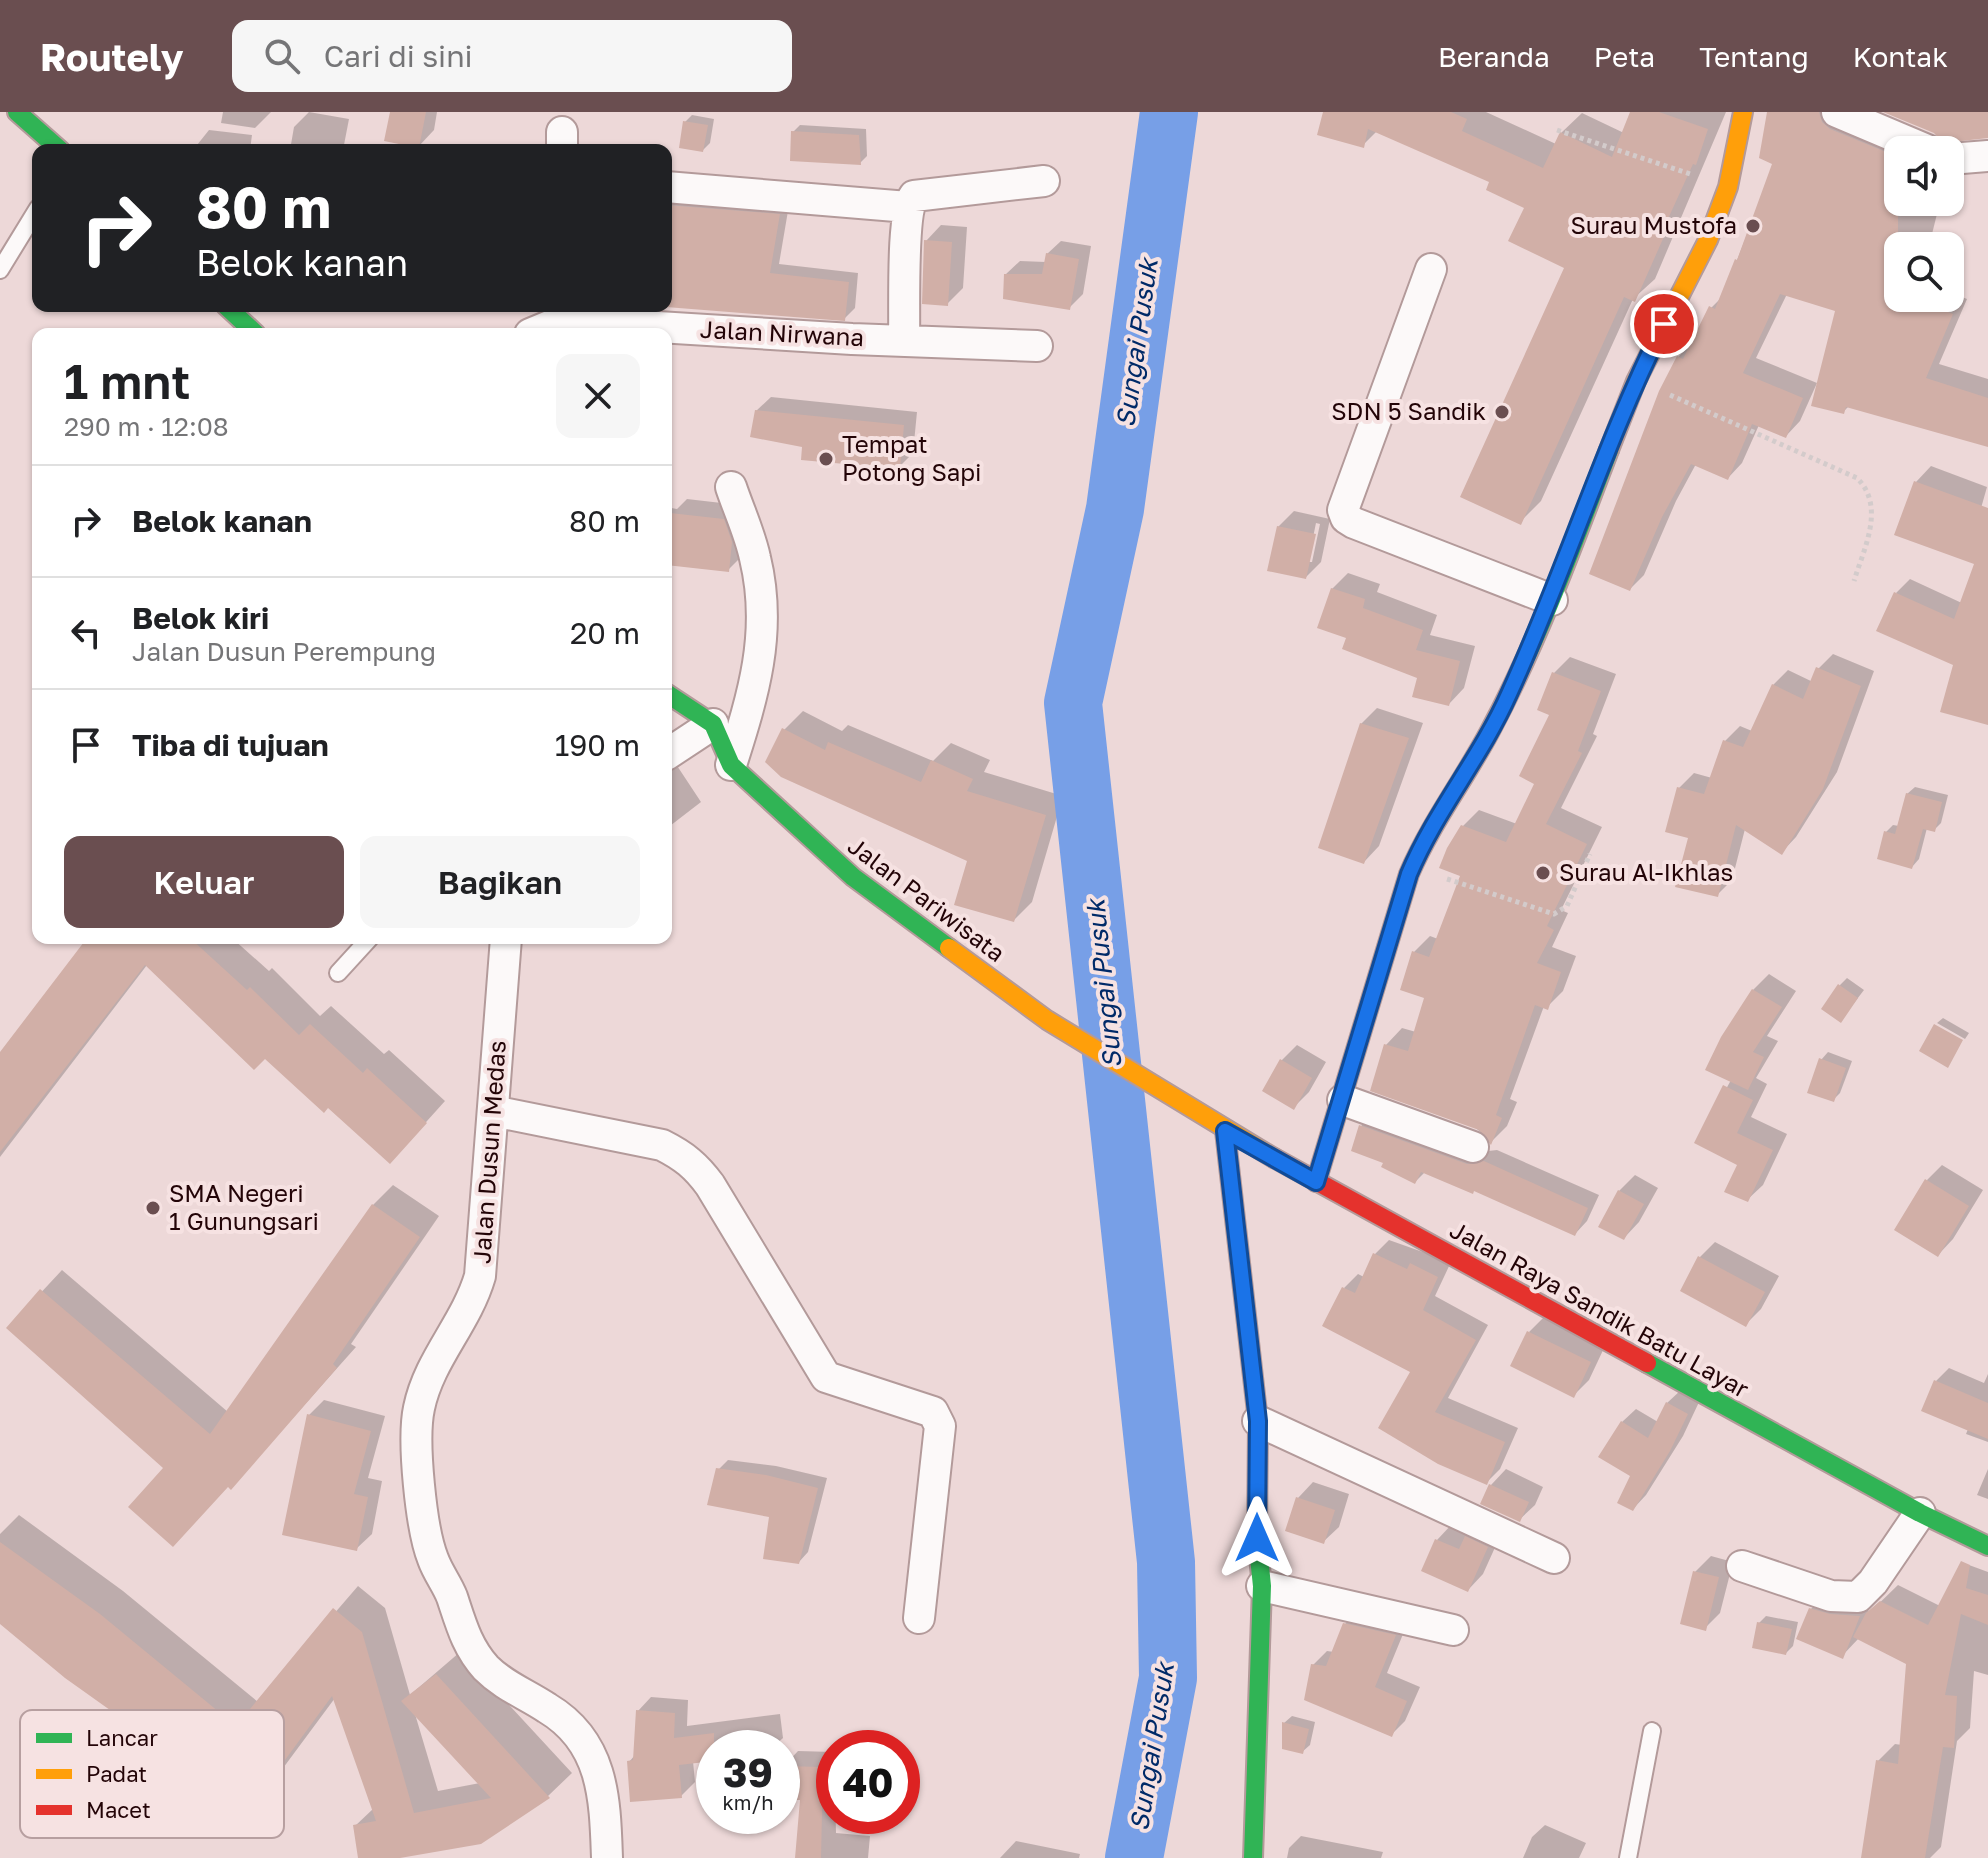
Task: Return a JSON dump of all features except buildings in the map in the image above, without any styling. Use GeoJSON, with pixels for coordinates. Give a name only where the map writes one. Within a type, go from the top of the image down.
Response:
{"type":"FeatureCollection","features":[{"type":"Feature","properties":{"kind":"street"},"geometry":{"type":"LineString","coordinates":[[17,112],[53,144]]}},
{"type":"Feature","properties":{"kind":"street"},"geometry":{"type":"LineString","coordinates":[[1316,1182],[1412,867],[1425,836],[1490,732],[1552,600],[1636,381],[1708,240],[1728,187],[1743,112]]}},
{"type":"Feature","properties":{"kind":"street"},"geometry":{"type":"LineString","coordinates":[[1837,112],[1894,136]]}},
{"type":"Feature","properties":{"kind":"street"},"geometry":{"type":"LineString","coordinates":[[1964,158],[1988,156]]}},
{"type":"Feature","properties":{"kind":"street"},"geometry":{"type":"LineString","coordinates":[[904,339],[910,200],[920,193],[1044,181]]}},
{"type":"Feature","properties":{"kind":"street"},"geometry":{"type":"LineString","coordinates":[[672,187],[908,207]]}},
{"type":"Feature","properties":{"kind":"street"},"geometry":{"type":"LineString","coordinates":[[1431,269],[1343,510],[1346,518],[1354,523],[1552,600]]}},
{"type":"Feature","properties":{"kind":"street"},"geometry":{"type":"LineString","coordinates":[[232,312],[250,328]]}},
{"type":"Feature","properties":{"kind":"street","name":"Jalan Nirwana"},"geometry":{"type":"LineString","coordinates":[[540,322],[1037,346]]}},
{"type":"Feature","properties":{"kind":"street"},"geometry":{"type":"LineString","coordinates":[[731,487],[755,556],[763,620],[757,684],[731,765]]}},
{"type":"Feature","properties":{"kind":"street"},"geometry":{"type":"LineString","coordinates":[[672,697],[713,724],[672,751]]}},
{"type":"Feature","properties":{"kind":"street","name":"Jalan Pariwisata"},"geometry":{"type":"LineString","coordinates":[[713,724],[731,765],[853,877],[1047,1020],[1190,1110]]}},
{"type":"Feature","properties":{"kind":"street","name":"Jalan Dusun Medas"},"geometry":{"type":"LineString","coordinates":[[506,944],[480,1276],[467,1310],[444,1345],[425,1386],[417,1422],[418,1468],[432,1558],[451,1594],[469,1644],[500,1680],[562,1718],[594,1759],[605,1796],[607,1858]]}},
{"type":"Feature","properties":{"kind":"street"},"geometry":{"type":"LineString","coordinates":[[1343,1100],[1473,1147]]}},
{"type":"Feature","properties":{"kind":"street","name":"Jalan Raya Sandik Batu Layar"},"geometry":{"type":"LineString","coordinates":[[1190,1110],[1920,1513],[1988,1546]]}},
{"type":"Feature","properties":{"kind":"street"},"geometry":{"type":"LineString","coordinates":[[493,1111],[662,1145],[681,1154],[695,1165],[710,1185],[826,1377],[933,1412],[940,1426],[919,1618]]}},
{"type":"Feature","properties":{"kind":"street"},"geometry":{"type":"LineString","coordinates":[[1225,1131],[1258,1421],[1257,1538],[1262,1586],[1253,1858]]}},
{"type":"Feature","properties":{"kind":"street"},"geometry":{"type":"LineString","coordinates":[[1258,1421],[1554,1558]]}},
{"type":"Feature","properties":{"kind":"street"},"geometry":{"type":"LineString","coordinates":[[1742,1566],[1831,1596],[1858,1597],[1873,1582],[1920,1513]]}},
{"type":"Feature","properties":{"kind":"street"},"geometry":{"type":"LineString","coordinates":[[1262,1586],[1453,1630]]}},
{"type":"Feature","properties":{"kind":"lane"},"geometry":{"type":"LineString","coordinates":[[0,270],[32,218]]}},
{"type":"Feature","properties":{"kind":"lane"},"geometry":{"type":"LineString","coordinates":[[338,973],[365,944]]}},
{"type":"Feature","properties":{"kind":"lane"},"geometry":{"type":"LineString","coordinates":[[1628,1858],[1652,1731]]}},
{"type":"Feature","properties":{"kind":"path"},"geometry":{"type":"LineString","coordinates":[[1557,130],[1728,187]]}},
{"type":"Feature","properties":{"kind":"path"},"geometry":{"type":"LineString","coordinates":[[1636,381],[1857,478],[1871,498],[1873,514],[1854,581]]}},
{"type":"Feature","properties":{"kind":"path"},"geometry":{"type":"LineString","coordinates":[[1412,867],[1554,914],[1567,906],[1590,854]]}},
{"type":"Feature","properties":{"kind":"waterway","name":"Sungai Pusuk"},"geometry":{"type":"LineString","coordinates":[[1134,1858],[1168,1678],[1166,1562],[1073,703],[1115,509],[1169,112]]}},
{"type":"Feature","properties":{"kind":"traffic: fast"},"geometry":{"type":"LineString","coordinates":[[17,112],[53,144]]}},
{"type":"Feature","properties":{"kind":"traffic: fast"},"geometry":{"type":"LineString","coordinates":[[232,312],[250,328]]}},
{"type":"Feature","properties":{"kind":"traffic: fast"},"geometry":{"type":"LineString","coordinates":[[1316,1182],[1409,874],[1427,837],[1490,731],[1524,662],[1609,450]]}},
{"type":"Feature","properties":{"kind":"traffic: fast"},"geometry":{"type":"LineString","coordinates":[[672,697],[713,724],[731,765],[853,877],[949,948]]}},
{"type":"Feature","properties":{"kind":"traffic: fast"},"geometry":{"type":"LineString","coordinates":[[1225,1131],[1258,1421],[1257,1538],[1262,1586],[1253,1858]]}},
{"type":"Feature","properties":{"kind":"traffic: fast"},"geometry":{"type":"LineString","coordinates":[[1647,1363],[1920,1513],[1988,1546]]}},
{"type":"Feature","properties":{"kind":"traffic: slow"},"geometry":{"type":"LineString","coordinates":[[1609,450],[1636,381],[1708,240],[1728,187],[1743,112]]}},
{"type":"Feature","properties":{"kind":"traffic: slow"},"geometry":{"type":"LineString","coordinates":[[949,948],[1047,1020],[1274,1158]]}},
{"type":"Feature","properties":{"kind":"traffic: jam"},"geometry":{"type":"LineString","coordinates":[[1274,1158],[1647,1363]]}},
{"type":"Feature","properties":{"kind":"place","name":"Surau Mustofa"},"geometry":{"type":"Point","coordinates":[1753,226]}},
{"type":"Feature","properties":{"kind":"place","name":"SDN 5 Sandik"},"geometry":{"type":"Point","coordinates":[1502,412]}},
{"type":"Feature","properties":{"kind":"place","name":"Tempat Potong Sapi"},"geometry":{"type":"Point","coordinates":[826,459]}},
{"type":"Feature","properties":{"kind":"place","name":"Surau Al-Ikhlas"},"geometry":{"type":"Point","coordinates":[1543,873]}},
{"type":"Feature","properties":{"kind":"place","name":"SMA Negeri 1 Gunungsari"},"geometry":{"type":"Point","coordinates":[153,1208]}},
{"type":"Feature","properties":{"kind":"route"},"geometry":{"type":"LineString","coordinates":[[1257,1538],[1258,1421],[1225,1131],[1316,1182],[1409,874],[1425,836],[1471,766],[1508,697],[1552,600],[1636,381],[1664,324]]}}]}
